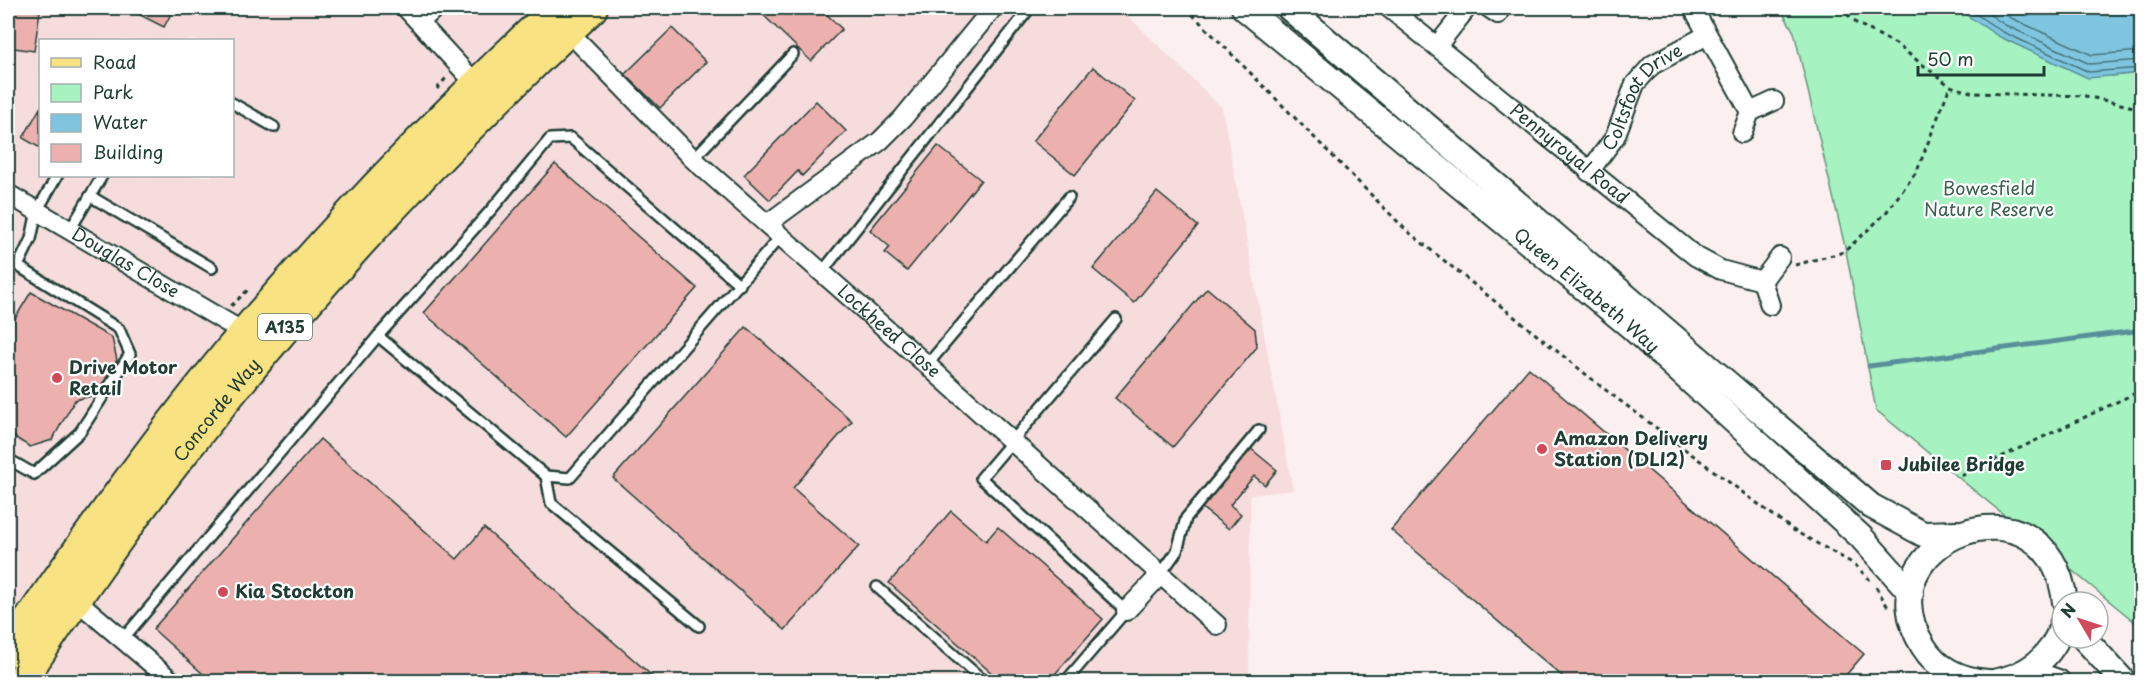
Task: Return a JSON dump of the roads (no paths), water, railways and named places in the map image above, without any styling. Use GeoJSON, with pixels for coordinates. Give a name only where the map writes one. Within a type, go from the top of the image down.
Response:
{"type":"FeatureCollection","features":[{"type":"Feature","properties":{"kind":"main road","name":"Concorde Way"},"geometry":{"type":"LineString","coordinates":[[8,651],[85,540],[245,333],[359,204],[475,83],[562,19],[592,8]]}},
{"type":"Feature","properties":{"kind":"main road","name":"Concorde Way"},"geometry":{"type":"LineString","coordinates":[[20,681],[75,599],[174,463],[268,346],[380,221],[494,102],[562,19]]}},
{"type":"Feature","properties":{"kind":"street"},"geometry":{"type":"LineString","coordinates":[[406,8],[421,21],[475,83]]}},
{"type":"Feature","properties":{"kind":"street"},"geometry":{"type":"LineString","coordinates":[[421,21],[435,8]]}},
{"type":"Feature","properties":{"kind":"street"},"geometry":{"type":"LineString","coordinates":[[767,224],[880,141],[903,118],[993,8]]}},
{"type":"Feature","properties":{"kind":"street","name":"Queen Elizabeth Way"},"geometry":{"type":"LineString","coordinates":[[1244,8],[1630,326],[1861,537],[1911,593]]}},
{"type":"Feature","properties":{"kind":"street","name":"Queen Elizabeth Way"},"geometry":{"type":"LineString","coordinates":[[1289,8],[1871,506],[1923,534],[1957,533]]}},
{"type":"Feature","properties":{"kind":"street","name":"Pennyroyal Road"},"geometry":{"type":"LineString","coordinates":[[1389,8],[1588,172],[1695,256],[1721,270],[1765,277]]}},
{"type":"Feature","properties":{"kind":"street"},"geometry":{"type":"LineString","coordinates":[[1437,46],[1467,8]]}},
{"type":"Feature","properties":{"kind":"street"},"geometry":{"type":"LineString","coordinates":[[1693,8],[1750,112]]}},
{"type":"Feature","properties":{"kind":"street","name":"Lockheed Close"},"geometry":{"type":"LineString","coordinates":[[562,19],[693,159],[1217,625]]}},
{"type":"Feature","properties":{"kind":"street","name":"Coltsfoot Drive"},"geometry":{"type":"LineString","coordinates":[[1588,172],[1615,137],[1635,84],[1652,65],[1707,35]]}},
{"type":"Feature","properties":{"kind":"street"},"geometry":{"type":"LineString","coordinates":[[1742,133],[1750,112],[1774,101]]}},
{"type":"Feature","properties":{"kind":"street","name":"Douglas Close"},"geometry":{"type":"LineString","coordinates":[[8,194],[245,333]]}},
{"type":"Feature","properties":{"kind":"street"},"geometry":{"type":"LineString","coordinates":[[1770,305],[1765,277],[1780,257]]}},
{"type":"Feature","properties":{"kind":"street"},"geometry":{"type":"LineString","coordinates":[[1988,681],[1962,678],[1937,671],[1918,639],[1913,624],[1911,593],[1915,578],[1931,551],[1957,533],[1987,527],[2002,528],[2030,539],[2042,549],[2055,566],[2063,590]]}},
{"type":"Feature","properties":{"kind":"street"},"geometry":{"type":"LineString","coordinates":[[1126,611],[1160,575]]}},
{"type":"Feature","properties":{"kind":"street"},"geometry":{"type":"LineString","coordinates":[[75,599],[173,681]]}},
{"type":"Feature","properties":{"kind":"street"},"geometry":{"type":"LineString","coordinates":[[1993,681],[2006,680],[2026,671],[2045,657],[2050,650]]}},
{"type":"Feature","properties":{"kind":"street"},"geometry":{"type":"LineString","coordinates":[[2095,650],[2124,681]]}},
{"type":"Feature","properties":{"kind":"street"},"geometry":{"type":"LineString","coordinates":[[2026,671],[2058,681]]}},
{"type":"Feature","properties":{"kind":"lane"},"geometry":{"type":"LineString","coordinates":[[822,272],[1030,8]]}},
{"type":"Feature","properties":{"kind":"lane"},"geometry":{"type":"LineString","coordinates":[[693,159],[793,54]]}},
{"type":"Feature","properties":{"kind":"lane"},"geometry":{"type":"LineString","coordinates":[[234,104],[274,127]]}},
{"type":"Feature","properties":{"kind":"lane"},"geometry":{"type":"LineString","coordinates":[[123,639],[378,336],[491,210],[550,140],[571,138],[740,285]]}},
{"type":"Feature","properties":{"kind":"lane"},"geometry":{"type":"LineString","coordinates":[[8,459],[34,474],[80,432],[130,354],[119,329],[18,266],[31,239],[37,211],[56,177]]}},
{"type":"Feature","properties":{"kind":"lane"},"geometry":{"type":"LineString","coordinates":[[70,230],[101,177]]}},
{"type":"Feature","properties":{"kind":"lane"},"geometry":{"type":"LineString","coordinates":[[90,196],[212,268]]}},
{"type":"Feature","properties":{"kind":"lane"},"geometry":{"type":"LineString","coordinates":[[927,365],[1069,197]]}},
{"type":"Feature","properties":{"kind":"lane"},"geometry":{"type":"LineString","coordinates":[[378,336],[546,476],[570,478],[782,236]]}},
{"type":"Feature","properties":{"kind":"lane"},"geometry":{"type":"LineString","coordinates":[[1065,681],[1126,611],[981,478],[1116,319]]}},
{"type":"Feature","properties":{"kind":"lane"},"geometry":{"type":"LineString","coordinates":[[1160,575],[1177,551],[1186,518],[1259,430]]}},
{"type":"Feature","properties":{"kind":"lane"},"geometry":{"type":"LineString","coordinates":[[546,476],[551,503],[699,626]]}},
{"type":"Feature","properties":{"kind":"lane"},"geometry":{"type":"LineString","coordinates":[[877,587],[985,681]]}},
{"type":"Feature","properties":{"kind":"water"},"geometry":{"type":"Polygon","coordinates":[[[1956,8],[2141,8],[2141,73],[2088,78],[1998,36],[1956,8]]]}},
{"type":"Feature","properties":{"kind":"waterway"},"geometry":{"type":"LineString","coordinates":[[1869,366],[2142,330]]}},
{"type":"Feature","properties":{"kind":"place","name":"Drive Motor Retail"},"geometry":{"type":"Point","coordinates":[57,378]}},
{"type":"Feature","properties":{"kind":"place","name":"Amazon Delivery Station (DLI2)"},"geometry":{"type":"Point","coordinates":[1542,449]}},
{"type":"Feature","properties":{"kind":"place","name":"Jubilee Bridge"},"geometry":{"type":"Point","coordinates":[1886,465]}},
{"type":"Feature","properties":{"kind":"place","name":"Kia Stockton"},"geometry":{"type":"Point","coordinates":[223,592]}},
{"type":"Feature","properties":{"kind":"park label","name":"Bowesfield Nature Reserve"},"geometry":{"type":"Point","coordinates":[1989,199]}}]}
